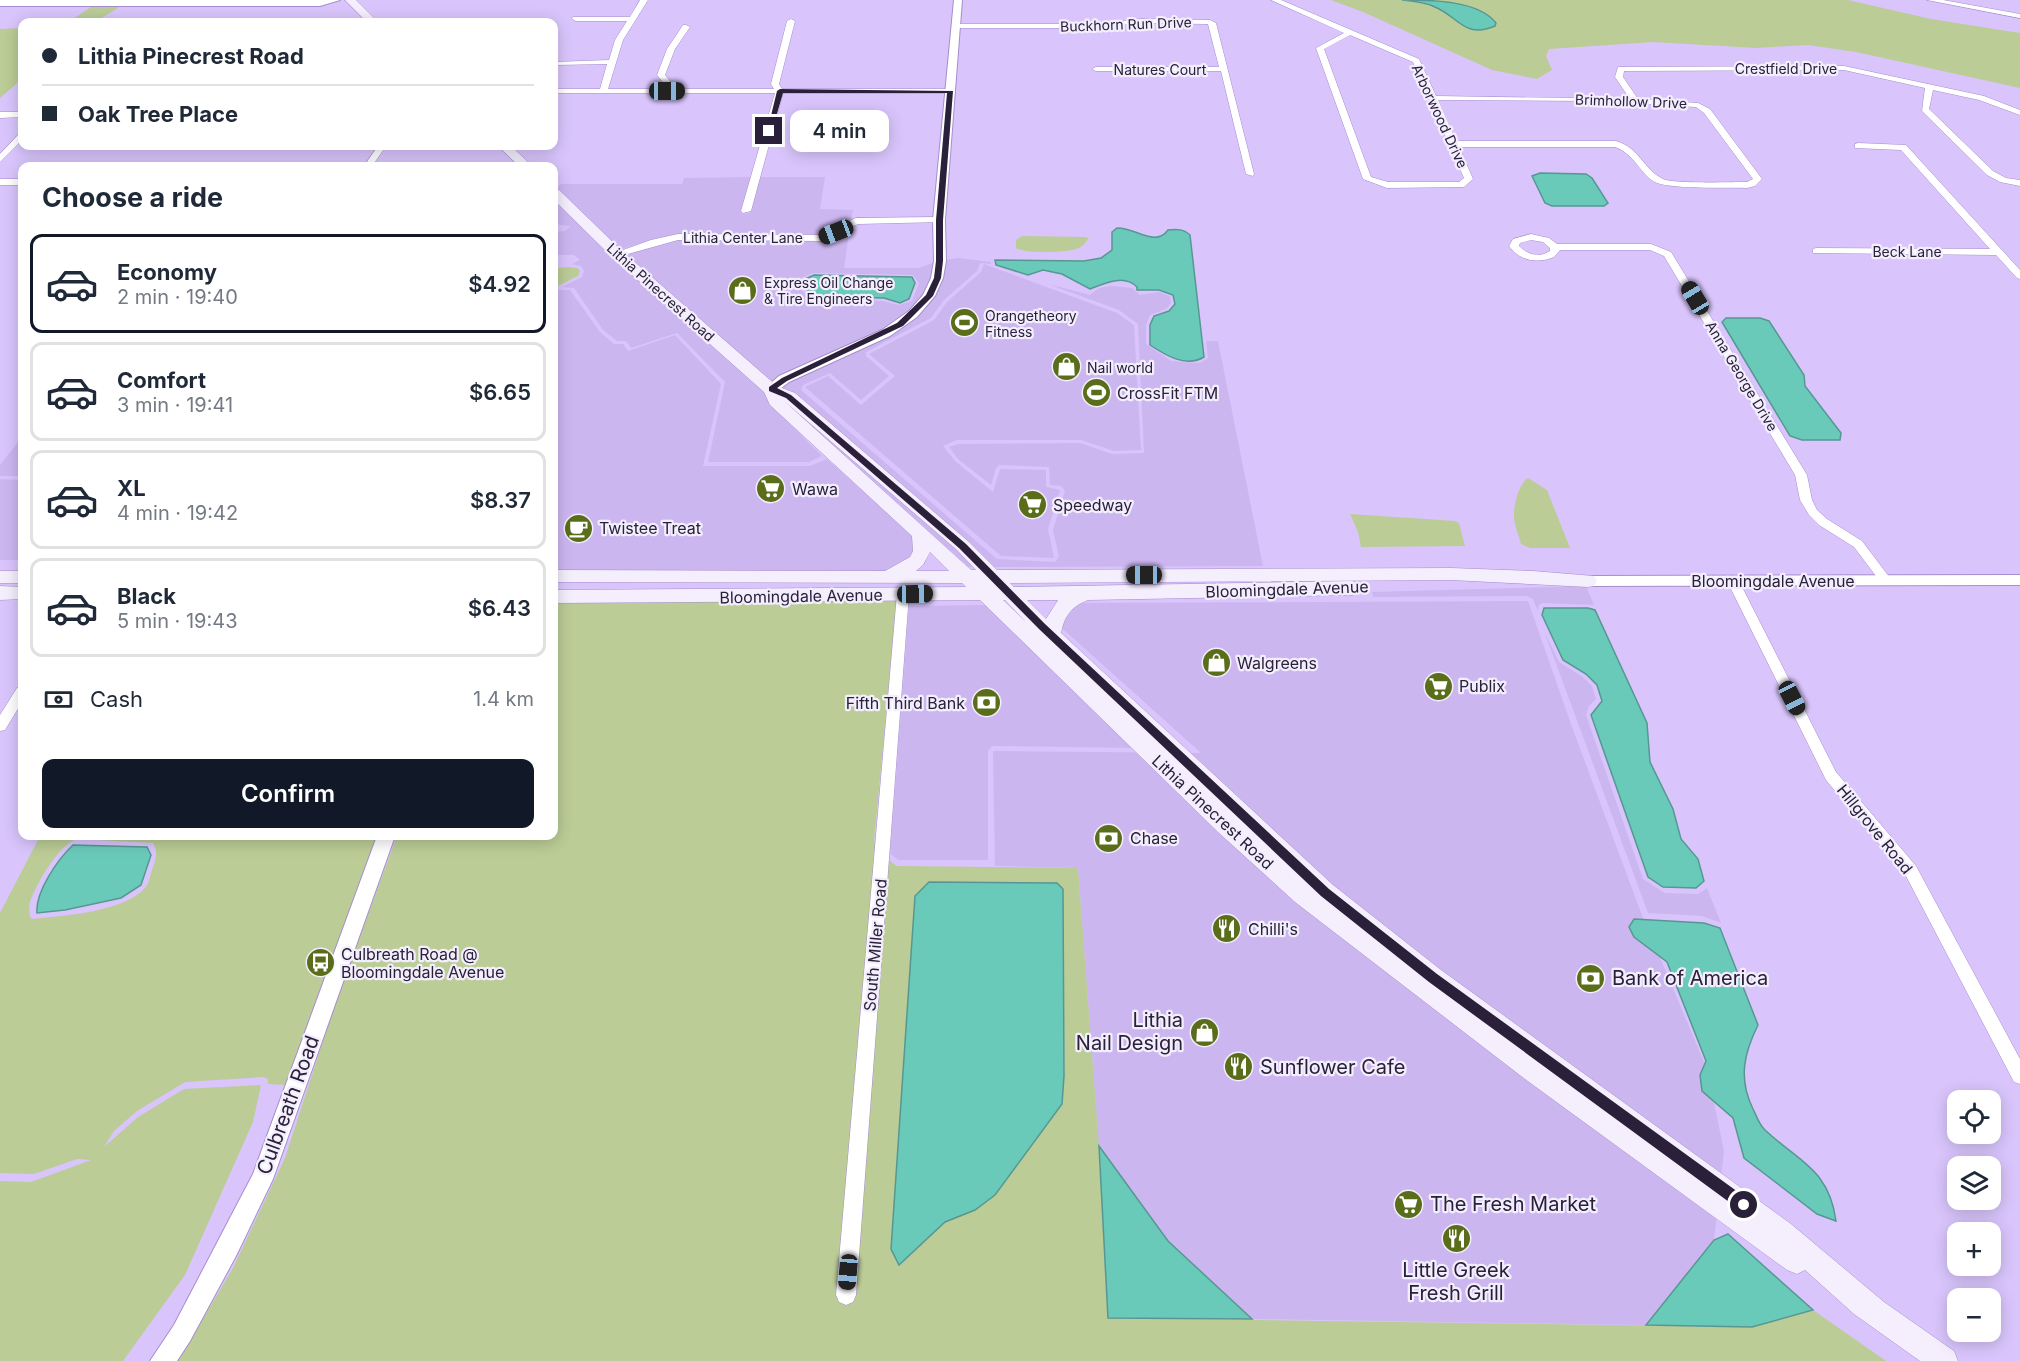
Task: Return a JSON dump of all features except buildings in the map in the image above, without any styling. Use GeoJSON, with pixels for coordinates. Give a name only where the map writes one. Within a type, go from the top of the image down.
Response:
{"type":"FeatureCollection","features":[{"type":"Feature","properties":{"kind":"main road"},"geometry":{"type":"LineString","coordinates":[[350,0],[369,18]]}},
{"type":"Feature","properties":{"kind":"main road"},"geometry":{"type":"LineString","coordinates":[[508,150],[522,162]]}},
{"type":"Feature","properties":{"kind":"main road","name":"Lithia Pinecrest Road"},"geometry":{"type":"LineString","coordinates":[[558,197],[617,254],[771,389],[789,396],[963,546],[988,584],[1226,825],[1316,905],[1442,1002],[1711,1200],[1874,1310],[1944,1361]]}},
{"type":"Feature","properties":{"kind":"main road","name":"Lithia Pinecrest Road"},"geometry":{"type":"LineString","coordinates":[[771,389],[776,402],[966,576],[988,584]]}},
{"type":"Feature","properties":{"kind":"main road"},"geometry":{"type":"LineString","coordinates":[[890,577],[917,562],[924,549],[921,535]]}},
{"type":"Feature","properties":{"kind":"main road"},"geometry":{"type":"LineString","coordinates":[[988,584],[1451,574],[1588,581]]}},
{"type":"Feature","properties":{"kind":"main road"},"geometry":{"type":"LineString","coordinates":[[558,576],[966,576]]}},
{"type":"Feature","properties":{"kind":"main road"},"geometry":{"type":"LineString","coordinates":[[0,577],[18,578]]}},
{"type":"Feature","properties":{"kind":"main road","name":"Bloomingdale Avenue"},"geometry":{"type":"LineString","coordinates":[[558,597],[903,594],[988,584],[1009,593],[1086,593],[1588,581]]}},
{"type":"Feature","properties":{"kind":"main road"},"geometry":{"type":"LineString","coordinates":[[0,593],[18,593]]}},
{"type":"Feature","properties":{"kind":"main road","name":"Lithia Pinecrest Road"},"geometry":{"type":"LineString","coordinates":[[1009,593],[1325,892],[1433,978],[1782,1233],[1874,1310]]}},
{"type":"Feature","properties":{"kind":"main road"},"geometry":{"type":"LineString","coordinates":[[1051,635],[1055,617],[1063,604],[1086,593]]}},
{"type":"Feature","properties":{"kind":"street"},"geometry":{"type":"LineString","coordinates":[[0,3],[320,3],[336,0]]}},
{"type":"Feature","properties":{"kind":"street"},"geometry":{"type":"LineString","coordinates":[[603,91],[614,62],[619,40],[644,0]]}},
{"type":"Feature","properties":{"kind":"street"},"geometry":{"type":"LineString","coordinates":[[771,389],[784,379],[885,333],[913,314],[929,296],[937,278],[940,261],[939,220],[958,0]]}},
{"type":"Feature","properties":{"kind":"street","name":"Arborwood Drive"},"geometry":{"type":"LineString","coordinates":[[1275,0],[1416,61],[1469,179],[1461,185],[1387,184],[1367,179],[1320,48],[1349,33]]}},
{"type":"Feature","properties":{"kind":"street"},"geometry":{"type":"LineString","coordinates":[[1931,0],[2020,16]]}},
{"type":"Feature","properties":{"kind":"street"},"geometry":{"type":"LineString","coordinates":[[576,19],[632,19]]}},
{"type":"Feature","properties":{"kind":"street"},"geometry":{"type":"LineString","coordinates":[[780,91],[775,84],[791,21]]}},
{"type":"Feature","properties":{"kind":"street","name":"Buckhorn Run Drive"},"geometry":{"type":"LineString","coordinates":[[956,26],[1092,26],[1141,21],[1210,22],[1213,25],[1250,174]]}},
{"type":"Feature","properties":{"kind":"street"},"geometry":{"type":"LineString","coordinates":[[667,91],[670,86],[669,82],[661,75],[671,49],[686,27]]}},
{"type":"Feature","properties":{"kind":"street"},"geometry":{"type":"LineString","coordinates":[[558,63],[614,62]]}},
{"type":"Feature","properties":{"kind":"street","name":"Crestfield Drive"},"geometry":{"type":"LineString","coordinates":[[1636,102],[1619,77],[1621,69],[1844,68],[1981,98],[2020,112]]}},
{"type":"Feature","properties":{"kind":"street","name":"Natures Court"},"geometry":{"type":"LineString","coordinates":[[1096,69],[1224,69]]}},
{"type":"Feature","properties":{"kind":"street"},"geometry":{"type":"LineString","coordinates":[[1929,87],[1925,109],[1990,173],[2003,180],[2020,183]]}},
{"type":"Feature","properties":{"kind":"street"},"geometry":{"type":"LineString","coordinates":[[558,91],[950,91]]}},
{"type":"Feature","properties":{"kind":"street"},"geometry":{"type":"LineString","coordinates":[[746,211],[780,91]]}},
{"type":"Feature","properties":{"kind":"street","name":"Brimhollow Drive"},"geometry":{"type":"LineString","coordinates":[[1434,98],[1589,99],[1685,103],[1703,107],[1756,176],[1756,182],[1747,185],[1664,183],[1653,178],[1631,150],[1616,144],[1454,144]]}},
{"type":"Feature","properties":{"kind":"street"},"geometry":{"type":"LineString","coordinates":[[0,115],[18,115]]}},
{"type":"Feature","properties":{"kind":"street"},"geometry":{"type":"LineString","coordinates":[[0,159],[18,140]]}},
{"type":"Feature","properties":{"kind":"street"},"geometry":{"type":"LineString","coordinates":[[1857,146],[1903,147],[2020,276]]}},
{"type":"Feature","properties":{"kind":"street"},"geometry":{"type":"LineString","coordinates":[[0,182],[18,182]]}},
{"type":"Feature","properties":{"kind":"street","name":"Lithia Center Lane"},"geometry":{"type":"LineString","coordinates":[[617,254],[678,237],[822,238],[856,221],[939,220]]}},
{"type":"Feature","properties":{"kind":"street","name":"Anna George Drive"},"geometry":{"type":"LineString","coordinates":[[1555,247],[1651,247],[1668,254],[1801,475],[1805,487],[1805,500],[1810,510],[1820,520],[1856,542],[1886,581]]}},
{"type":"Feature","properties":{"kind":"street","name":"Beck Lane"},"geometry":{"type":"LineString","coordinates":[[1816,251],[1998,252]]}},
{"type":"Feature","properties":{"kind":"street","name":"Bloomingdale Avenue"},"geometry":{"type":"LineString","coordinates":[[1588,581],[2020,580]]}},
{"type":"Feature","properties":{"kind":"street","name":"Hillgrove Road"},"geometry":{"type":"LineString","coordinates":[[1733,581],[1831,776],[1911,871],[2020,1076]]}},
{"type":"Feature","properties":{"kind":"street","name":"South Miller Road"},"geometry":{"type":"LineString","coordinates":[[846,1295],[903,594]]}},
{"type":"Feature","properties":{"kind":"street"},"geometry":{"type":"LineString","coordinates":[[0,726],[18,698]]}},
{"type":"Feature","properties":{"kind":"street","name":"Culbreath Road"},"geometry":{"type":"LineString","coordinates":[[162,1361],[187,1324],[262,1179],[385,840]]}},
{"type":"Feature","properties":{"kind":"shaded area"},"geometry":{"type":"Polygon","coordinates":[[[101,0],[131,0],[102,18],[75,18],[101,0]]]}},
{"type":"Feature","properties":{"kind":"shaded area"},"geometry":{"type":"Polygon","coordinates":[[[1331,0],[1848,0],[1931,19],[2020,33],[2020,88],[1856,52],[1808,45],[1756,48],[1653,42],[1549,49],[1546,56],[1552,70],[1537,79],[1492,70],[1331,0]]]}},
{"type":"Feature","properties":{"kind":"shaded area"},"geometry":{"type":"Polygon","coordinates":[[[1402,0],[1440,1],[1466,6],[1488,15],[1496,23],[1495,26],[1476,30],[1462,25],[1431,5],[1402,0]]]}},
{"type":"Feature","properties":{"kind":"shaded area"},"geometry":{"type":"Polygon","coordinates":[[[18,28],[18,82],[0,98],[0,29],[18,28]]]}},
{"type":"Feature","properties":{"kind":"shaded area"},"geometry":{"type":"Polygon","coordinates":[[[1540,173],[1586,174],[1592,178],[1608,203],[1604,206],[1552,206],[1545,203],[1532,176],[1540,173]]]}},
{"type":"Feature","properties":{"kind":"shaded area"},"geometry":{"type":"Polygon","coordinates":[[[751,177],[742,214],[750,213],[760,177],[825,177],[820,209],[853,210],[851,219],[821,235],[679,234],[653,239],[619,250],[558,192],[558,186],[561,184],[682,184],[684,178],[751,177]]]}},
{"type":"Feature","properties":{"kind":"shaded area"},"geometry":{"type":"Polygon","coordinates":[[[558,202],[613,256],[764,389],[771,405],[822,456],[809,462],[708,462],[725,382],[677,333],[631,348],[626,341],[617,341],[603,330],[574,288],[562,287],[582,277],[584,271],[581,266],[572,264],[580,260],[574,255],[558,255],[558,232],[565,231],[571,226],[558,224],[558,202]]]}},
{"type":"Feature","properties":{"kind":"shaded area"},"geometry":{"type":"Polygon","coordinates":[[[850,226],[844,268],[919,268],[935,262],[932,277],[925,295],[909,313],[883,331],[772,384],[624,255],[678,239],[824,240],[850,226]],[[813,273],[801,278],[801,284],[797,286],[810,298],[883,301],[899,305],[912,301],[919,283],[913,275],[813,273]]]}},
{"type":"Feature","properties":{"kind":"shaded area"},"geometry":{"type":"Polygon","coordinates":[[[1117,228],[1151,237],[1163,235],[1168,230],[1183,231],[1190,235],[1204,357],[1183,361],[1150,345],[1150,325],[1154,316],[1169,311],[1175,304],[1173,295],[1159,290],[1137,290],[1132,283],[1120,280],[1090,289],[1062,274],[1043,270],[1028,275],[996,265],[995,260],[1084,261],[1101,258],[1112,250],[1112,232],[1117,228]]]}},
{"type":"Feature","properties":{"kind":"shaded area"},"geometry":{"type":"Polygon","coordinates":[[[1022,236],[1089,238],[1082,246],[1073,250],[1037,252],[1016,248],[1016,240],[1022,236]]]}},
{"type":"Feature","properties":{"kind":"shaded area"},"geometry":{"type":"Polygon","coordinates":[[[958,258],[991,262],[991,264],[980,263],[977,271],[944,300],[931,318],[866,352],[866,356],[889,376],[861,400],[830,373],[803,385],[801,390],[997,559],[1055,562],[1059,557],[1053,530],[1065,491],[1061,486],[1050,485],[1049,467],[999,465],[991,485],[958,459],[949,447],[958,444],[1080,443],[1112,454],[1144,453],[1138,324],[1119,310],[1048,284],[1090,295],[1099,288],[1111,286],[1132,288],[1140,295],[1159,292],[1170,296],[1171,303],[1166,309],[1150,315],[1146,325],[1146,344],[1171,361],[1200,363],[1208,358],[1206,341],[1218,341],[1263,566],[991,567],[779,388],[904,326],[917,316],[944,260],[958,258]]]}},
{"type":"Feature","properties":{"kind":"shaded area"},"geometry":{"type":"Polygon","coordinates":[[[984,264],[1117,313],[1134,325],[1141,450],[1114,451],[1081,440],[957,440],[943,446],[955,461],[993,492],[1000,469],[1046,470],[1046,487],[1060,490],[1048,529],[1054,558],[1001,556],[805,387],[828,376],[861,405],[895,376],[869,354],[934,320],[947,302],[981,272],[984,264]]]}},
{"type":"Feature","properties":{"kind":"shaded area"},"geometry":{"type":"Polygon","coordinates":[[[558,268],[577,268],[580,271],[578,276],[558,286],[558,268]]]}},
{"type":"Feature","properties":{"kind":"shaded area"},"geometry":{"type":"Polygon","coordinates":[[[814,275],[912,277],[915,283],[909,299],[900,303],[884,298],[812,296],[806,288],[805,279],[814,275]]]}},
{"type":"Feature","properties":{"kind":"shaded area"},"geometry":{"type":"Polygon","coordinates":[[[558,290],[570,290],[600,332],[614,344],[623,344],[628,351],[675,335],[721,384],[703,466],[810,466],[827,459],[918,541],[919,553],[895,572],[558,573],[558,290]]]}},
{"type":"Feature","properties":{"kind":"shaded area"},"geometry":{"type":"Polygon","coordinates":[[[1726,318],[1760,318],[1769,321],[1804,375],[1805,386],[1841,433],[1840,440],[1802,440],[1790,436],[1722,322],[1726,318]]]}},
{"type":"Feature","properties":{"kind":"shaded area"},"geometry":{"type":"Polygon","coordinates":[[[785,399],[976,567],[964,567],[781,401],[785,399]]]}},
{"type":"Feature","properties":{"kind":"shaded area"},"geometry":{"type":"Polygon","coordinates":[[[18,442],[18,476],[0,476],[0,465],[18,442]]]}},
{"type":"Feature","properties":{"kind":"shaded area"},"geometry":{"type":"Polygon","coordinates":[[[1528,478],[1547,490],[1570,548],[1530,548],[1521,544],[1514,521],[1514,510],[1520,489],[1528,478]]]}},
{"type":"Feature","properties":{"kind":"shaded area"},"geometry":{"type":"Polygon","coordinates":[[[0,479],[18,480],[18,560],[0,560],[0,479]]]}},
{"type":"Feature","properties":{"kind":"shaded area"},"geometry":{"type":"Polygon","coordinates":[[[1350,514],[1455,521],[1459,523],[1465,546],[1361,547],[1358,532],[1350,514]]]}},
{"type":"Feature","properties":{"kind":"shaded area"},"geometry":{"type":"Polygon","coordinates":[[[1586,586],[1594,605],[1542,603],[1538,611],[1533,599],[1527,596],[1373,597],[1372,592],[1586,586]]]}},
{"type":"Feature","properties":{"kind":"shaded area"},"geometry":{"type":"Polygon","coordinates":[[[558,598],[897,599],[874,841],[884,840],[883,856],[897,866],[1078,868],[1099,1146],[1108,1318],[1752,1327],[1813,1310],[1886,1361],[178,1361],[233,1268],[285,1158],[335,1004],[396,840],[558,840],[558,598]]]}},
{"type":"Feature","properties":{"kind":"shaded area"},"geometry":{"type":"Polygon","coordinates":[[[1528,601],[1640,910],[1707,1069],[1724,1151],[1714,1240],[1646,1325],[1252,1319],[1168,1241],[1099,1146],[1078,868],[995,866],[993,751],[1201,753],[1063,629],[1060,617],[1075,603],[1528,601]]]}},
{"type":"Feature","properties":{"kind":"shaded area"},"geometry":{"type":"Polygon","coordinates":[[[987,605],[1135,748],[992,746],[988,751],[988,860],[899,860],[890,854],[909,606],[987,605]]]}},
{"type":"Feature","properties":{"kind":"shaded area"},"geometry":{"type":"Polygon","coordinates":[[[1544,608],[1595,610],[1647,723],[1650,762],[1673,809],[1681,839],[1698,859],[1704,881],[1696,888],[1663,887],[1648,877],[1591,715],[1602,701],[1597,685],[1586,674],[1563,660],[1542,615],[1544,608]]]}},
{"type":"Feature","properties":{"kind":"shaded area"},"geometry":{"type":"Polygon","coordinates":[[[1544,631],[1559,662],[1583,677],[1592,686],[1596,699],[1589,706],[1586,715],[1643,879],[1665,893],[1698,894],[1707,888],[1721,923],[1702,916],[1648,913],[1544,631]]]}},
{"type":"Feature","properties":{"kind":"shaded area"},"geometry":{"type":"Polygon","coordinates":[[[38,840],[75,840],[56,856],[37,885],[29,904],[32,919],[108,908],[123,903],[145,888],[156,856],[153,843],[96,840],[378,840],[287,1085],[268,1084],[268,1079],[263,1077],[185,1082],[137,1111],[114,1131],[104,1147],[138,1117],[184,1089],[261,1085],[253,1122],[185,1275],[123,1361],[0,1361],[0,1181],[31,1182],[91,1160],[77,1159],[34,1174],[0,1173],[0,913],[38,840]]]}},
{"type":"Feature","properties":{"kind":"shaded area"},"geometry":{"type":"Polygon","coordinates":[[[73,845],[147,847],[151,855],[141,885],[121,898],[65,910],[37,913],[40,895],[54,867],[73,845]]]}},
{"type":"Feature","properties":{"kind":"shaded area"},"geometry":{"type":"Polygon","coordinates":[[[929,882],[1057,883],[1063,889],[1064,1076],[1062,1104],[995,1195],[975,1210],[945,1222],[899,1265],[891,1249],[915,896],[929,882]]]}},
{"type":"Feature","properties":{"kind":"shaded area"},"geometry":{"type":"Polygon","coordinates":[[[1634,919],[1704,923],[1720,928],[1758,1025],[1746,1056],[1744,1077],[1748,1098],[1764,1129],[1819,1177],[1832,1203],[1836,1221],[1817,1214],[1744,1158],[1733,1118],[1702,1091],[1700,1075],[1706,1061],[1667,962],[1634,937],[1629,927],[1634,919]]]}},
{"type":"Feature","properties":{"kind":"shaded area"},"geometry":{"type":"Polygon","coordinates":[[[1099,1146],[1168,1241],[1252,1319],[1108,1318],[1099,1146]]]}},
{"type":"Feature","properties":{"kind":"shaded area"},"geometry":{"type":"Polygon","coordinates":[[[1728,1234],[1813,1310],[1752,1327],[1646,1325],[1714,1240],[1728,1234]]]}},
{"type":"Feature","properties":{"kind":"place","name":"Express Oil Change & Tire Engineers"},"geometry":{"type":"Point","coordinates":[743,290]}},
{"type":"Feature","properties":{"kind":"place","name":"Orangetheory Fitness"},"geometry":{"type":"Point","coordinates":[964,323]}},
{"type":"Feature","properties":{"kind":"place","name":"Nail world"},"geometry":{"type":"Point","coordinates":[1066,367]}},
{"type":"Feature","properties":{"kind":"place","name":"CrossFit FTM"},"geometry":{"type":"Point","coordinates":[1096,393]}},
{"type":"Feature","properties":{"kind":"place","name":"Wawa"},"geometry":{"type":"Point","coordinates":[771,489]}},
{"type":"Feature","properties":{"kind":"place","name":"Speedway"},"geometry":{"type":"Point","coordinates":[1032,505]}},
{"type":"Feature","properties":{"kind":"place","name":"Twistee Treat"},"geometry":{"type":"Point","coordinates":[578,528]}},
{"type":"Feature","properties":{"kind":"place","name":"Walgreens"},"geometry":{"type":"Point","coordinates":[1216,663]}},
{"type":"Feature","properties":{"kind":"place","name":"Publix"},"geometry":{"type":"Point","coordinates":[1438,686]}},
{"type":"Feature","properties":{"kind":"place","name":"Fifth Third Bank"},"geometry":{"type":"Point","coordinates":[986,703]}},
{"type":"Feature","properties":{"kind":"place","name":"Chase"},"geometry":{"type":"Point","coordinates":[1109,838]}},
{"type":"Feature","properties":{"kind":"place","name":"Chilli's"},"geometry":{"type":"Point","coordinates":[1227,929]}},
{"type":"Feature","properties":{"kind":"place","name":"Culbreath Road @ Bloomingdale Avenue"},"geometry":{"type":"Point","coordinates":[320,963]}},
{"type":"Feature","properties":{"kind":"place","name":"Bank of America"},"geometry":{"type":"Point","coordinates":[1591,978]}},
{"type":"Feature","properties":{"kind":"place","name":"Lithia Nail Design"},"geometry":{"type":"Point","coordinates":[1204,1032]}},
{"type":"Feature","properties":{"kind":"place","name":"Sunflower Cafe"},"geometry":{"type":"Point","coordinates":[1239,1067]}},
{"type":"Feature","properties":{"kind":"place","name":"The Fresh Market"},"geometry":{"type":"Point","coordinates":[1409,1204]}},
{"type":"Feature","properties":{"kind":"place","name":"Little Greek Fresh Grill"},"geometry":{"type":"Point","coordinates":[1456,1239]}},
{"type":"Feature","properties":{"kind":"route"},"geometry":{"type":"LineString","coordinates":[[769,131],[780,91],[950,91],[939,220],[940,261],[937,278],[929,296],[900,325],[784,379],[771,389],[789,396],[963,546],[1042,627],[1325,892],[1433,978],[1744,1205]]}}]}
